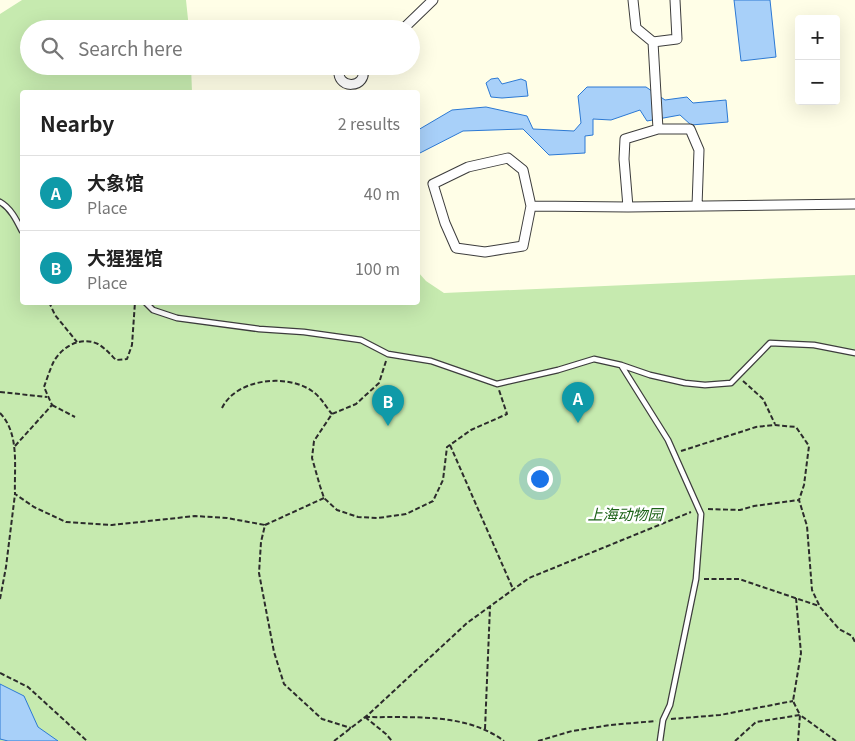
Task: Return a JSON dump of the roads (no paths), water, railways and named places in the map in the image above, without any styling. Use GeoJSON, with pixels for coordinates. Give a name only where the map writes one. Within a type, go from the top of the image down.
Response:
{"type":"FeatureCollection","features":[{"type":"Feature","properties":{"kind":"street"},"geometry":{"type":"LineString","coordinates":[[412,20],[433,0]]}},
{"type":"Feature","properties":{"kind":"street"},"geometry":{"type":"LineString","coordinates":[[633,0],[636,28],[653,42],[677,40],[675,0]]}},
{"type":"Feature","properties":{"kind":"street"},"geometry":{"type":"LineString","coordinates":[[653,42],[658,129]]}},
{"type":"Feature","properties":{"kind":"street"},"geometry":{"type":"LineString","coordinates":[[339,75],[346,84],[354,85],[362,80],[363,75]]}},
{"type":"Feature","properties":{"kind":"street"},"geometry":{"type":"LineString","coordinates":[[628,207],[624,159],[625,139],[658,129],[690,130],[699,150],[697,206]]}},
{"type":"Feature","properties":{"kind":"street"},"geometry":{"type":"LineString","coordinates":[[508,158],[523,170],[531,206],[523,246],[485,252],[456,248],[444,223],[433,184],[468,167],[508,158]]}},
{"type":"Feature","properties":{"kind":"street"},"geometry":{"type":"LineString","coordinates":[[531,206],[628,207],[855,204]]}},
{"type":"Feature","properties":{"kind":"lane"},"geometry":{"type":"LineString","coordinates":[[0,202],[15,216],[20,227]]}},
{"type":"Feature","properties":{"kind":"lane"},"geometry":{"type":"LineString","coordinates":[[148,305],[153,310],[177,318],[361,340],[388,354],[431,361],[497,384],[558,370],[594,359],[621,365],[650,375],[705,385],[731,383],[770,343],[814,345],[855,353]]}},
{"type":"Feature","properties":{"kind":"lane"},"geometry":{"type":"LineString","coordinates":[[621,365],[668,440],[702,514],[696,579],[670,705],[663,720],[660,741]]}},
{"type":"Feature","properties":{"kind":"water"},"geometry":{"type":"Polygon","coordinates":[[[734,0],[770,0],[776,57],[741,61],[734,0]]]}},
{"type":"Feature","properties":{"kind":"water"},"geometry":{"type":"Polygon","coordinates":[[[498,78],[502,84],[521,79],[526,81],[528,96],[491,97],[486,83],[491,79],[498,78]]]}},
{"type":"Feature","properties":{"kind":"water"},"geometry":{"type":"Polygon","coordinates":[[[587,87],[646,87],[665,100],[687,97],[693,103],[726,100],[728,122],[691,125],[680,115],[647,121],[640,110],[611,120],[593,119],[593,135],[585,136],[585,153],[549,155],[523,129],[463,131],[420,153],[420,129],[452,110],[486,107],[527,116],[533,129],[574,131],[581,123],[578,96],[587,87]]]}},
{"type":"Feature","properties":{"kind":"water"},"geometry":{"type":"Polygon","coordinates":[[[0,684],[24,696],[38,727],[58,741],[8,741],[0,739],[0,684]]]}},
{"type":"Feature","properties":{"kind":"place","name":"大象馆"},"geometry":{"type":"Point","coordinates":[578,423]}},
{"type":"Feature","properties":{"kind":"place","name":"大猩猩馆"},"geometry":{"type":"Point","coordinates":[388,426]}},
{"type":"Feature","properties":{"kind":"park label","name":"上海动物园"},"geometry":{"type":"Point","coordinates":[625,513]}}]}
